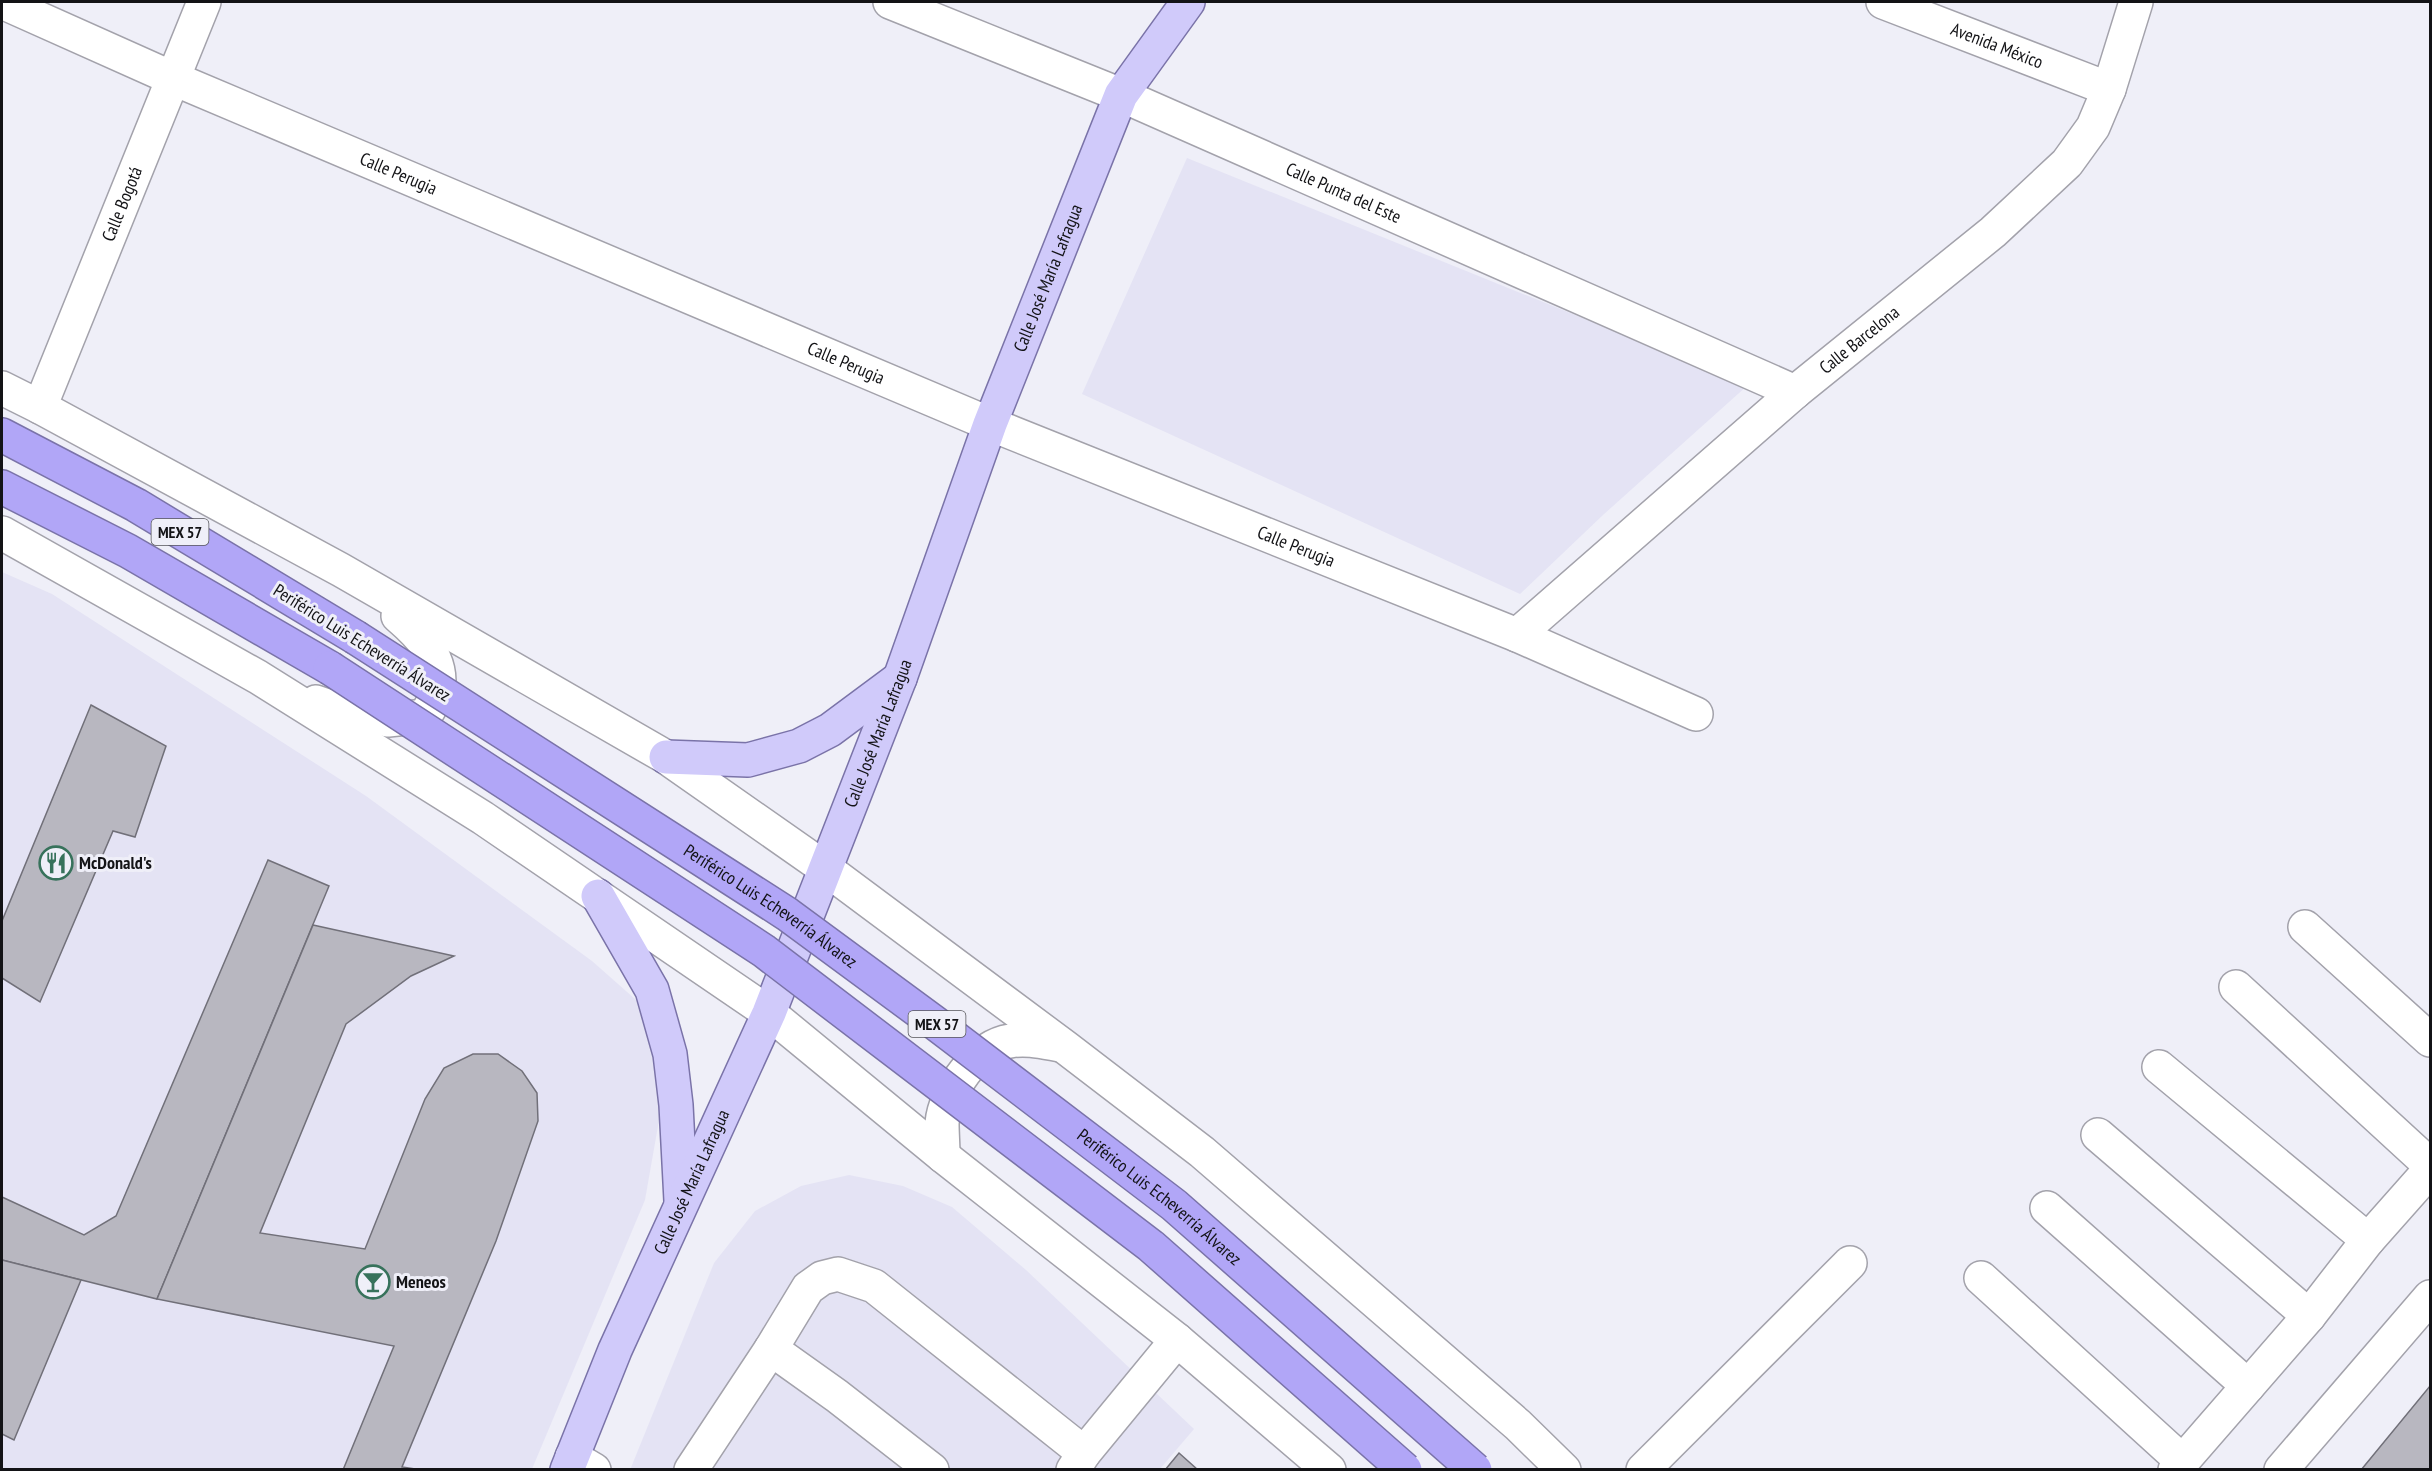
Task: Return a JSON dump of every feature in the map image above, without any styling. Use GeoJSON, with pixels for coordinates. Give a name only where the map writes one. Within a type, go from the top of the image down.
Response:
{"type":"FeatureCollection","features":[{"type":"Feature","properties":{"kind":"highway","name":"Periférico Luis Echeverría Álvarez"},"geometry":{"type":"LineString","coordinates":[[2,435],[136,505],[355,637],[787,914],[935,1023],[1174,1205],[1475,1470]]}},
{"type":"Feature","properties":{"kind":"highway","name":"MEX 57"},"geometry":{"type":"LineString","coordinates":[[2,487],[128,551],[330,668],[764,951],[1151,1246],[1405,1470]]}},
{"type":"Feature","properties":{"kind":"main road","name":"Calle José María Lafragua"},"geometry":{"type":"LineString","coordinates":[[578,1465],[615,1350],[768,1013],[826,869],[900,678],[990,424],[1121,95],[1188,2]]}},
{"type":"Feature","properties":{"kind":"main road"},"geometry":{"type":"LineString","coordinates":[[666,757],[748,760],[799,746],[830,730],[900,678]]}},
{"type":"Feature","properties":{"kind":"main road"},"geometry":{"type":"LineString","coordinates":[[598,896],[652,990],[670,1054],[676,1105],[681,1204]]}},
{"type":"Feature","properties":{"kind":"street","name":"Calle Perugia"},"geometry":{"type":"LineString","coordinates":[[2,2],[172,78],[990,424],[1517,635],[1696,714]]}},
{"type":"Feature","properties":{"kind":"street","name":"Calle Bogotá"},"geometry":{"type":"LineString","coordinates":[[40,407],[204,2]]}},
{"type":"Feature","properties":{"kind":"street","name":"Calle Punta del Este"},"geometry":{"type":"LineString","coordinates":[[890,2],[1121,95],[1795,392]]}},
{"type":"Feature","properties":{"kind":"street","name":"Avenida México"},"geometry":{"type":"LineString","coordinates":[[1883,2],[2109,89]]}},
{"type":"Feature","properties":{"kind":"street","name":"Calle Barcelona"},"geometry":{"type":"LineString","coordinates":[[1517,635],[1795,392],[1993,232],[2067,163],[2093,127],[2109,89],[2136,2]]}},
{"type":"Feature","properties":{"kind":"street"},"geometry":{"type":"LineString","coordinates":[[2,388],[341,570],[666,757],[826,869],[1202,1152],[1518,1425],[1564,1470]]}},
{"type":"Feature","properties":{"kind":"street"},"geometry":{"type":"LineString","coordinates":[[2,533],[104,589],[269,686],[483,818],[768,1013],[943,1156],[1177,1340],[1329,1470]]}},
{"type":"Feature","properties":{"kind":"street"},"geometry":{"type":"LineString","coordinates":[[269,686],[342,711],[365,716],[388,720],[425,716],[438,692],[438,666],[423,638],[341,570]]}},
{"type":"Feature","properties":{"kind":"street"},"geometry":{"type":"LineString","coordinates":[[2305,927],[2430,1040]]}},
{"type":"Feature","properties":{"kind":"street"},"geometry":{"type":"LineString","coordinates":[[2236,987],[2430,1165]]}},
{"type":"Feature","properties":{"kind":"street"},"geometry":{"type":"LineString","coordinates":[[943,1156],[942,1121],[956,1082],[990,1047],[1009,1041],[1033,1039],[1065,1047]]}},
{"type":"Feature","properties":{"kind":"street"},"geometry":{"type":"LineString","coordinates":[[2159,1067],[2368,1240]]}},
{"type":"Feature","properties":{"kind":"street"},"geometry":{"type":"LineString","coordinates":[[2098,1135],[2309,1316]]}},
{"type":"Feature","properties":{"kind":"street"},"geometry":{"type":"LineString","coordinates":[[1981,1278],[2179,1466],[2309,1316],[2368,1240],[2430,1170]]}},
{"type":"Feature","properties":{"kind":"street"},"geometry":{"type":"LineString","coordinates":[[2047,1208],[2248,1386]]}},
{"type":"Feature","properties":{"kind":"street"},"geometry":{"type":"LineString","coordinates":[[1643,1470],[1850,1263]]}},
{"type":"Feature","properties":{"kind":"street"},"geometry":{"type":"LineString","coordinates":[[691,1470],[771,1349],[808,1288],[822,1278],[838,1274],[874,1286],[1078,1461],[1177,1340]]}},
{"type":"Feature","properties":{"kind":"street"},"geometry":{"type":"LineString","coordinates":[[2281,1470],[2430,1297]]}},
{"type":"Feature","properties":{"kind":"street"},"geometry":{"type":"LineString","coordinates":[[771,1349],[837,1396],[932,1470]]}},
{"type":"Feature","properties":{"kind":"shaded area"},"geometry":{"type":"Polygon","coordinates":[[[1187,158],[1748,385],[1603,515],[1520,594],[1082,394],[1187,158]]]}},
{"type":"Feature","properties":{"kind":"shaded area"},"geometry":{"type":"Polygon","coordinates":[[[2,572],[52,594],[366,796],[592,961],[652,1014],[661,1109],[645,1200],[532,1469],[2,1470],[2,572]]]}},
{"type":"Feature","properties":{"kind":"shaded area"},"geometry":{"type":"Polygon","coordinates":[[[849,1175],[903,1186],[952,1207],[1026,1270],[1194,1429],[1160,1469],[630,1470],[714,1263],[755,1211],[801,1186],[849,1175]]]}},
{"type":"Feature","properties":{"kind":"building"},"geometry":{"type":"Polygon","coordinates":[[[91,705],[166,746],[135,837],[113,831],[40,1002],[2,978],[2,921],[91,705]]]}},
{"type":"Feature","properties":{"kind":"building"},"geometry":{"type":"Polygon","coordinates":[[[268,860],[329,886],[157,1299],[2,1260],[2,1197],[84,1235],[116,1216],[268,860]]]}},
{"type":"Feature","properties":{"kind":"building"},"geometry":{"type":"Polygon","coordinates":[[[313,925],[454,956],[411,976],[346,1024],[260,1233],[365,1249],[425,1099],[444,1068],[473,1054],[498,1054],[522,1071],[537,1093],[538,1121],[496,1241],[402,1467],[422,1470],[343,1470],[394,1346],[157,1299],[313,925]]]}},
{"type":"Feature","properties":{"kind":"building"},"geometry":{"type":"Polygon","coordinates":[[[2,1260],[81,1280],[14,1440],[2,1434],[2,1260]]]}},
{"type":"Feature","properties":{"kind":"building"},"geometry":{"type":"Polygon","coordinates":[[[2430,1386],[2430,1470],[2361,1470],[2430,1386]]]}},
{"type":"Feature","properties":{"kind":"building"},"geometry":{"type":"Polygon","coordinates":[[[1179,1453],[1198,1470],[1165,1470],[1179,1453]]]}},
{"type":"Feature","properties":{"kind":"place","name":"McDonald's"},"geometry":{"type":"Point","coordinates":[56,863]}},
{"type":"Feature","properties":{"kind":"place","name":"Meneos"},"geometry":{"type":"Point","coordinates":[373,1282]}}]}
